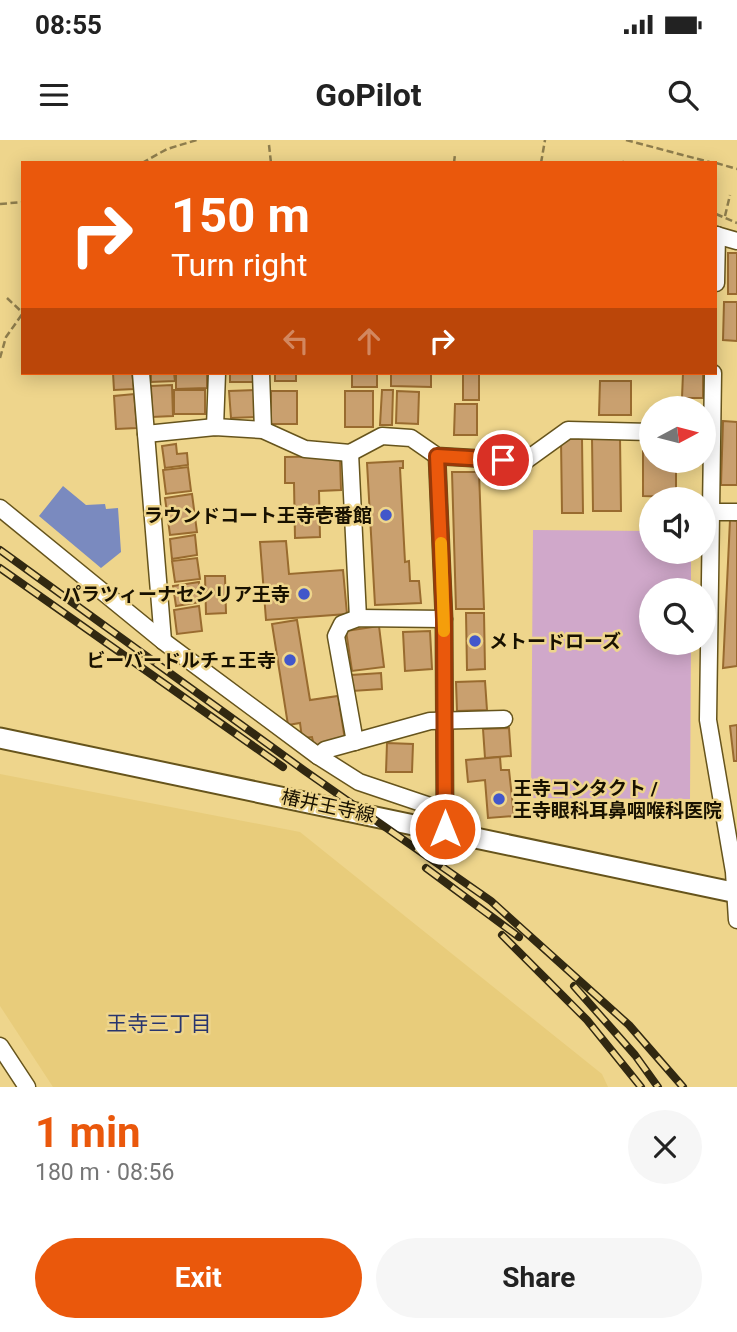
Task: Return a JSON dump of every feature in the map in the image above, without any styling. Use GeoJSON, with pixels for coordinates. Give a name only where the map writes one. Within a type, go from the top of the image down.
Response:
{"type":"FeatureCollection","features":[{"type":"Feature","properties":{"kind":"main road","name":"椿井王寺線"},"geometry":{"type":"LineString","coordinates":[[0,738],[445,820],[736,893]]}},
{"type":"Feature","properties":{"kind":"street"},"geometry":{"type":"LineString","coordinates":[[717,235],[737,241]]}},
{"type":"Feature","properties":{"kind":"street"},"geometry":{"type":"LineString","coordinates":[[141,375],[163,641]]}},
{"type":"Feature","properties":{"kind":"street"},"geometry":{"type":"LineString","coordinates":[[215,426],[217,375]]}},
{"type":"Feature","properties":{"kind":"street"},"geometry":{"type":"LineString","coordinates":[[261,375],[263,430]]}},
{"type":"Feature","properties":{"kind":"street"},"geometry":{"type":"LineString","coordinates":[[711,396],[713,375]]}},
{"type":"Feature","properties":{"kind":"street"},"geometry":{"type":"LineString","coordinates":[[146,434],[215,426],[263,430],[305,449],[350,453],[382,436],[411,438],[437,456],[525,461],[568,430],[639,432]]}},
{"type":"Feature","properties":{"kind":"street"},"geometry":{"type":"LineString","coordinates":[[350,453],[358,618]]}},
{"type":"Feature","properties":{"kind":"street"},"geometry":{"type":"LineString","coordinates":[[0,508],[163,641],[317,756],[359,782],[445,820],[444,619],[437,456]]}},
{"type":"Feature","properties":{"kind":"street"},"geometry":{"type":"LineString","coordinates":[[716,512],[737,512]]}},
{"type":"Feature","properties":{"kind":"street"},"geometry":{"type":"LineString","coordinates":[[710,564],[708,720],[734,872],[737,920]]}},
{"type":"Feature","properties":{"kind":"street"},"geometry":{"type":"LineString","coordinates":[[355,742],[337,636],[342,625],[358,618],[444,619]]}},
{"type":"Feature","properties":{"kind":"street"},"geometry":{"type":"LineString","coordinates":[[317,756],[325,750],[429,721],[504,719]]}},
{"type":"Feature","properties":{"kind":"street"},"geometry":{"type":"LineString","coordinates":[[0,1046],[27,1087]]}},
{"type":"Feature","properties":{"kind":"path"},"geometry":{"type":"LineString","coordinates":[[146,161],[167,149],[197,140]]}},
{"type":"Feature","properties":{"kind":"path"},"geometry":{"type":"LineString","coordinates":[[541,161],[545,140]]}},
{"type":"Feature","properties":{"kind":"path"},"geometry":{"type":"LineString","coordinates":[[625,140],[707,161]]}},
{"type":"Feature","properties":{"kind":"path"},"geometry":{"type":"LineString","coordinates":[[269,145],[271,161]]}},
{"type":"Feature","properties":{"kind":"path"},"geometry":{"type":"LineString","coordinates":[[454,161],[455,154]]}},
{"type":"Feature","properties":{"kind":"path"},"geometry":{"type":"LineString","coordinates":[[717,164],[737,169]]}},
{"type":"Feature","properties":{"kind":"path"},"geometry":{"type":"LineString","coordinates":[[725,217],[730,195]]}},
{"type":"Feature","properties":{"kind":"path"},"geometry":{"type":"LineString","coordinates":[[0,204],[21,202]]}},
{"type":"Feature","properties":{"kind":"path"},"geometry":{"type":"LineString","coordinates":[[717,214],[737,223]]}},
{"type":"Feature","properties":{"kind":"path"},"geometry":{"type":"LineString","coordinates":[[7,298],[21,311]]}},
{"type":"Feature","properties":{"kind":"path"},"geometry":{"type":"LineString","coordinates":[[0,342],[21,316]]}},
{"type":"Feature","properties":{"kind":"path"},"geometry":{"type":"LineString","coordinates":[[0,358],[6,337]]}},
{"type":"Feature","properties":{"kind":"shaded area"},"geometry":{"type":"Polygon","coordinates":[[[533,530],[639,531],[639,564],[691,564],[691,578],[639,578],[639,655],[691,655],[690,799],[531,798],[533,530]]]}},
{"type":"Feature","properties":{"kind":"shaded area"},"geometry":{"type":"Polygon","coordinates":[[[0,774],[300,832],[602,1074],[608,1087],[53,1087],[0,1006],[0,774]]]}},
{"type":"Feature","properties":{"kind":"water"},"geometry":{"type":"Polygon","coordinates":[[[63,486],[86,505],[105,504],[106,509],[118,508],[121,552],[101,568],[39,516],[63,486]]]}},
{"type":"Feature","properties":{"kind":"building"},"geometry":{"type":"Polygon","coordinates":[[[728,253],[737,253],[737,294],[728,294],[728,253]]]}},
{"type":"Feature","properties":{"kind":"building"},"geometry":{"type":"Polygon","coordinates":[[[724,302],[737,302],[737,341],[723,340],[724,302]]]}},
{"type":"Feature","properties":{"kind":"building"},"geometry":{"type":"Polygon","coordinates":[[[113,375],[132,375],[134,389],[114,390],[113,375]]]}},
{"type":"Feature","properties":{"kind":"building"},"geometry":{"type":"Polygon","coordinates":[[[151,375],[174,375],[175,381],[151,382],[151,375]]]}},
{"type":"Feature","properties":{"kind":"building"},"geometry":{"type":"Polygon","coordinates":[[[176,375],[207,375],[207,388],[176,389],[176,375]]]}},
{"type":"Feature","properties":{"kind":"building"},"geometry":{"type":"Polygon","coordinates":[[[230,375],[255,375],[255,382],[230,382],[230,375]]]}},
{"type":"Feature","properties":{"kind":"building"},"geometry":{"type":"Polygon","coordinates":[[[275,375],[296,375],[296,381],[275,381],[275,375]]]}},
{"type":"Feature","properties":{"kind":"building"},"geometry":{"type":"Polygon","coordinates":[[[352,375],[377,375],[377,387],[352,387],[352,375]]]}},
{"type":"Feature","properties":{"kind":"building"},"geometry":{"type":"Polygon","coordinates":[[[391,375],[431,375],[431,387],[391,386],[391,375]]]}},
{"type":"Feature","properties":{"kind":"building"},"geometry":{"type":"Polygon","coordinates":[[[463,375],[479,375],[479,400],[463,400],[463,375]]]}},
{"type":"Feature","properties":{"kind":"building"},"geometry":{"type":"Polygon","coordinates":[[[683,375],[703,375],[703,396],[682,396],[683,375]]]}},
{"type":"Feature","properties":{"kind":"building"},"geometry":{"type":"Polygon","coordinates":[[[600,381],[631,381],[631,415],[599,415],[600,381]]]}},
{"type":"Feature","properties":{"kind":"building"},"geometry":{"type":"Polygon","coordinates":[[[172,385],[173,416],[152,417],[151,386],[172,385]]]}},
{"type":"Feature","properties":{"kind":"building"},"geometry":{"type":"Polygon","coordinates":[[[174,390],[205,390],[205,414],[174,414],[174,390]]]}},
{"type":"Feature","properties":{"kind":"building"},"geometry":{"type":"Polygon","coordinates":[[[257,390],[258,417],[231,418],[229,391],[257,390]]]}},
{"type":"Feature","properties":{"kind":"building"},"geometry":{"type":"Polygon","coordinates":[[[382,390],[393,390],[392,425],[380,425],[382,390]]]}},
{"type":"Feature","properties":{"kind":"building"},"geometry":{"type":"Polygon","coordinates":[[[271,391],[297,391],[297,424],[271,424],[271,391]]]}},
{"type":"Feature","properties":{"kind":"building"},"geometry":{"type":"Polygon","coordinates":[[[345,391],[373,391],[373,427],[345,427],[345,391]]]}},
{"type":"Feature","properties":{"kind":"building"},"geometry":{"type":"Polygon","coordinates":[[[397,391],[419,392],[418,424],[396,423],[397,391]]]}},
{"type":"Feature","properties":{"kind":"building"},"geometry":{"type":"Polygon","coordinates":[[[134,394],[137,428],[116,429],[114,396],[134,394]]]}},
{"type":"Feature","properties":{"kind":"building"},"geometry":{"type":"Polygon","coordinates":[[[455,404],[477,404],[477,435],[454,435],[455,404]]]}},
{"type":"Feature","properties":{"kind":"building"},"geometry":{"type":"Polygon","coordinates":[[[723,421],[737,422],[737,485],[721,485],[723,421]]]}},
{"type":"Feature","properties":{"kind":"building"},"geometry":{"type":"Polygon","coordinates":[[[620,437],[621,511],[593,511],[592,438],[620,437]]]}},
{"type":"Feature","properties":{"kind":"building"},"geometry":{"type":"Polygon","coordinates":[[[561,439],[582,439],[583,513],[562,513],[561,439]]]}},
{"type":"Feature","properties":{"kind":"building"},"geometry":{"type":"Polygon","coordinates":[[[176,444],[177,454],[187,453],[188,465],[165,468],[162,446],[176,444]]]}},
{"type":"Feature","properties":{"kind":"building"},"geometry":{"type":"Polygon","coordinates":[[[340,456],[341,490],[319,491],[320,537],[295,538],[294,483],[285,483],[285,457],[340,456]]]}},
{"type":"Feature","properties":{"kind":"building","name":"ラウンドコート王寺壱番館"},"geometry":{"type":"Polygon","coordinates":[[[403,461],[403,468],[400,468],[405,562],[409,561],[410,581],[419,581],[421,603],[375,605],[367,463],[403,461]]]}},
{"type":"Feature","properties":{"kind":"building"},"geometry":{"type":"Polygon","coordinates":[[[188,467],[191,491],[166,494],[163,470],[188,467]]]}},
{"type":"Feature","properties":{"kind":"building"},"geometry":{"type":"Polygon","coordinates":[[[452,472],[479,472],[484,609],[456,609],[452,472]]]}},
{"type":"Feature","properties":{"kind":"building"},"geometry":{"type":"Polygon","coordinates":[[[643,473],[676,473],[676,487],[643,487],[643,473]]]}},
{"type":"Feature","properties":{"kind":"building"},"geometry":{"type":"Polygon","coordinates":[[[192,494],[197,532],[170,535],[165,498],[192,494]]]}},
{"type":"Feature","properties":{"kind":"building"},"geometry":{"type":"Polygon","coordinates":[[[730,520],[737,521],[737,666],[723,668],[730,520]]]}},
{"type":"Feature","properties":{"kind":"building"},"geometry":{"type":"Polygon","coordinates":[[[195,535],[197,555],[172,559],[170,539],[195,535]]]}},
{"type":"Feature","properties":{"kind":"building","name":"パラツィーナセシリア王寺"},"geometry":{"type":"Polygon","coordinates":[[[286,541],[289,574],[343,570],[347,614],[266,620],[260,542],[286,541]]]}},
{"type":"Feature","properties":{"kind":"building"},"geometry":{"type":"Polygon","coordinates":[[[197,558],[200,579],[175,582],[172,561],[197,558]]]}},
{"type":"Feature","properties":{"kind":"building"},"geometry":{"type":"Polygon","coordinates":[[[205,576],[225,576],[226,613],[206,614],[205,576]]]}},
{"type":"Feature","properties":{"kind":"building"},"geometry":{"type":"Polygon","coordinates":[[[199,582],[201,602],[176,606],[173,586],[199,582]]]}},
{"type":"Feature","properties":{"kind":"building"},"geometry":{"type":"Polygon","coordinates":[[[199,606],[202,631],[177,634],[174,610],[199,606]]]}},
{"type":"Feature","properties":{"kind":"building","name":"メトードローズ"},"geometry":{"type":"Polygon","coordinates":[[[466,613],[484,613],[485,669],[467,670],[466,613]]]}},
{"type":"Feature","properties":{"kind":"building","name":"ビーバードルチェ王寺"},"geometry":{"type":"Polygon","coordinates":[[[297,620],[310,700],[338,696],[346,746],[315,751],[312,737],[302,738],[300,723],[288,725],[272,624],[297,620]]]}},
{"type":"Feature","properties":{"kind":"building"},"geometry":{"type":"Polygon","coordinates":[[[379,626],[384,667],[352,671],[346,631],[379,626]]]}},
{"type":"Feature","properties":{"kind":"building"},"geometry":{"type":"Polygon","coordinates":[[[430,631],[432,669],[405,671],[403,632],[430,631]]]}},
{"type":"Feature","properties":{"kind":"building"},"geometry":{"type":"Polygon","coordinates":[[[381,673],[382,689],[352,691],[351,675],[381,673]]]}},
{"type":"Feature","properties":{"kind":"building"},"geometry":{"type":"Polygon","coordinates":[[[485,681],[487,710],[457,711],[456,682],[485,681]]]}},
{"type":"Feature","properties":{"kind":"building"},"geometry":{"type":"Polygon","coordinates":[[[737,725],[737,761],[734,761],[730,726],[737,725]]]}},
{"type":"Feature","properties":{"kind":"building"},"geometry":{"type":"Polygon","coordinates":[[[509,728],[511,756],[485,758],[483,729],[509,728]]]}},
{"type":"Feature","properties":{"kind":"building"},"geometry":{"type":"Polygon","coordinates":[[[387,743],[413,744],[412,772],[386,772],[387,743]]]}},
{"type":"Feature","properties":{"kind":"building","name":"王寺コンタクト / 王寺眼科耳鼻咽喉科医院"},"geometry":{"type":"Polygon","coordinates":[[[500,757],[501,770],[509,770],[514,816],[488,818],[485,780],[468,782],[466,760],[500,757]]]}},
{"type":"Feature","properties":{"kind":"railway"},"geometry":{"type":"LineString","coordinates":[[0,550],[305,771],[491,901],[629,1025],[683,1087]]}},
{"type":"Feature","properties":{"kind":"railway"},"geometry":{"type":"LineString","coordinates":[[0,568],[283,767]]}},
{"type":"Feature","properties":{"kind":"railway"},"geometry":{"type":"LineString","coordinates":[[426,868],[519,937]]}},
{"type":"Feature","properties":{"kind":"railway"},"geometry":{"type":"LineString","coordinates":[[502,935],[587,1020],[641,1087]]}},
{"type":"Feature","properties":{"kind":"railway"},"geometry":{"type":"LineString","coordinates":[[574,986],[635,1055],[658,1087]]}},
{"type":"Feature","properties":{"kind":"slow traffic"},"geometry":{"type":"LineString","coordinates":[[441,543],[444,631]]}},
{"type":"Feature","properties":{"kind":"place","name":"ラウンドコート王寺壱番館"},"geometry":{"type":"Point","coordinates":[386,515]}},
{"type":"Feature","properties":{"kind":"place","name":"パラツィーナセシリア王寺"},"geometry":{"type":"Point","coordinates":[304,594]}},
{"type":"Feature","properties":{"kind":"place","name":"メトードローズ"},"geometry":{"type":"Point","coordinates":[475,641]}},
{"type":"Feature","properties":{"kind":"place","name":"ビーバードルチェ王寺"},"geometry":{"type":"Point","coordinates":[290,660]}},
{"type":"Feature","properties":{"kind":"place","name":"王寺コンタクト / 王寺眼科耳鼻咽喉科医院"},"geometry":{"type":"Point","coordinates":[499,799]}},
{"type":"Feature","properties":{"kind":"district","name":"王寺三丁目"},"geometry":{"type":"Point","coordinates":[159,1024]}},
{"type":"Feature","properties":{"kind":"route"},"geometry":{"type":"LineString","coordinates":[[445,829],[444,619],[437,456],[503,460]]}}]}
